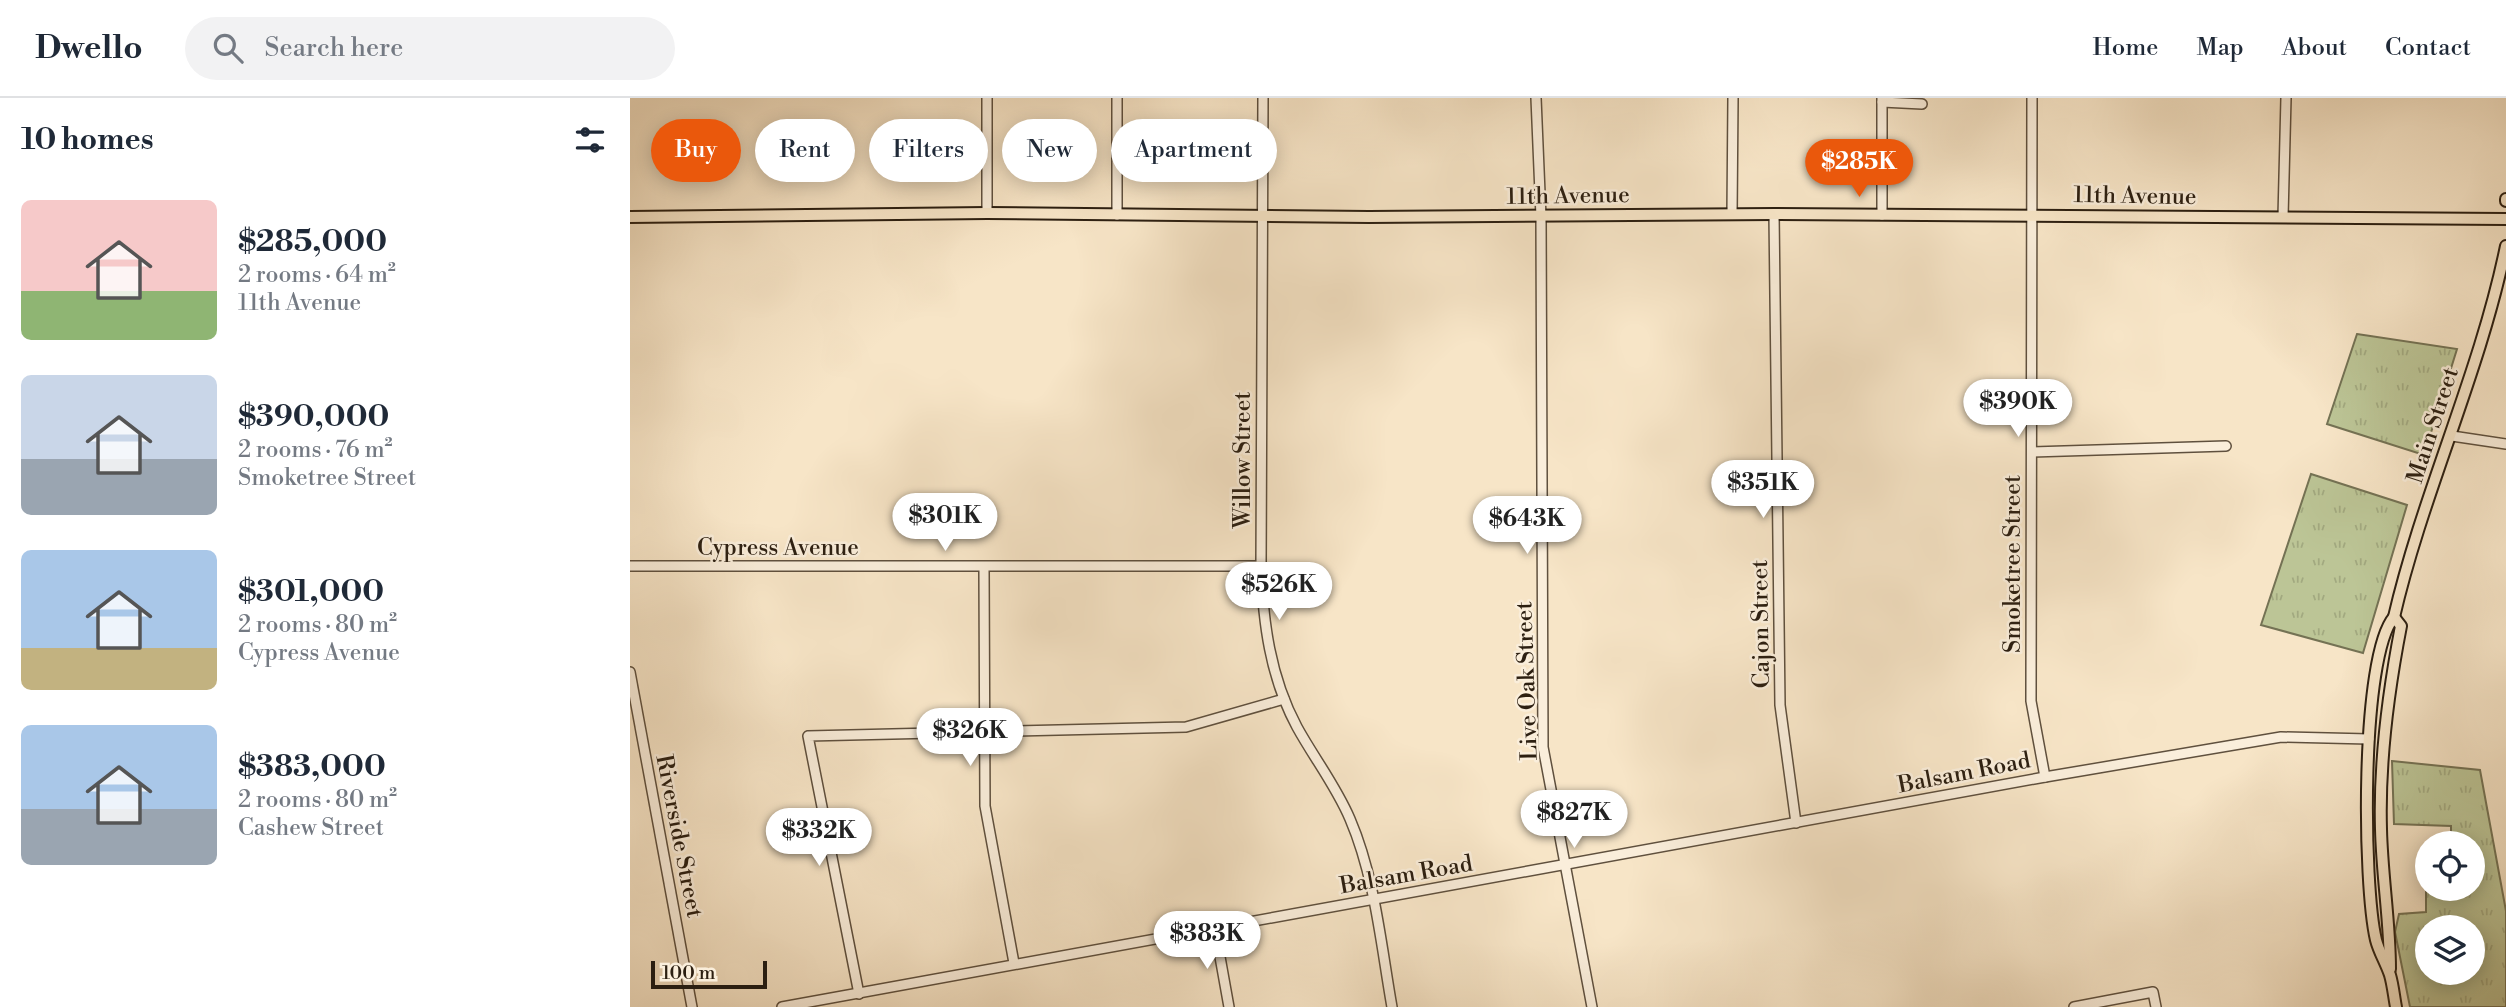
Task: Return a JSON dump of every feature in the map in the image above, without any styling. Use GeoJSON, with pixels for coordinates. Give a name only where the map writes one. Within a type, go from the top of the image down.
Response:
{"type":"FeatureCollection","features":[{"type":"Feature","properties":{"kind":"main road","name":"11th Avenue"},"geometry":{"type":"LineString","coordinates":[[630,217],[986,213],[1541,217],[1732,214],[2032,215],[2506,219]]}},
{"type":"Feature","properties":{"kind":"main road","name":"Main Street"},"geometry":{"type":"LineString","coordinates":[[2391,978],[2376,942],[2371,910],[2367,830],[2369,739],[2385,627],[2394,617],[2452,436],[2498,284],[2506,246]]}},
{"type":"Feature","properties":{"kind":"main road","name":"Main Street"},"geometry":{"type":"LineString","coordinates":[[2394,617],[2401,626],[2385,723],[2381,830],[2391,978],[2396,1007]]}},
{"type":"Feature","properties":{"kind":"main road"},"geometry":{"type":"LineString","coordinates":[[2369,739],[2375,751],[2376,806],[2381,830]]}},
{"type":"Feature","properties":{"kind":"street"},"geometry":{"type":"LineString","coordinates":[[986,213],[987,98]]}},
{"type":"Feature","properties":{"kind":"street"},"geometry":{"type":"LineString","coordinates":[[1117,98],[1117,215]]}},
{"type":"Feature","properties":{"kind":"street","name":"Willow Street"},"geometry":{"type":"LineString","coordinates":[[1263,98],[1261,566],[1267,642],[1284,699],[1351,820],[1373,898],[1392,1007]]}},
{"type":"Feature","properties":{"kind":"street","name":"Live Oak Street"},"geometry":{"type":"LineString","coordinates":[[1535,98],[1541,217],[1543,747],[1592,1007]]}},
{"type":"Feature","properties":{"kind":"street"},"geometry":{"type":"LineString","coordinates":[[1732,98],[1732,214]]}},
{"type":"Feature","properties":{"kind":"street","name":"Smoketree Street"},"geometry":{"type":"LineString","coordinates":[[2032,98],[2031,701],[2045,777]]}},
{"type":"Feature","properties":{"kind":"street"},"geometry":{"type":"LineString","coordinates":[[2283,218],[2286,98]]}},
{"type":"Feature","properties":{"kind":"street"},"geometry":{"type":"LineString","coordinates":[[1882,215],[1882,100],[1922,104]]}},
{"type":"Feature","properties":{"kind":"street","name":"Cajon Street"},"geometry":{"type":"LineString","coordinates":[[1774,214],[1780,705],[1796,823]]}},
{"type":"Feature","properties":{"kind":"street"},"geometry":{"type":"LineString","coordinates":[[2452,436],[2506,444]]}},
{"type":"Feature","properties":{"kind":"street"},"geometry":{"type":"LineString","coordinates":[[2032,452],[2226,446]]}},
{"type":"Feature","properties":{"kind":"street","name":"Cypress Avenue"},"geometry":{"type":"LineString","coordinates":[[630,566],[1261,566]]}},
{"type":"Feature","properties":{"kind":"street"},"geometry":{"type":"LineString","coordinates":[[984,568],[985,806],[1014,962]]}},
{"type":"Feature","properties":{"kind":"street","name":"Riverside Street"},"geometry":{"type":"LineString","coordinates":[[630,672],[692,1007]]}},
{"type":"Feature","properties":{"kind":"street"},"geometry":{"type":"LineString","coordinates":[[859,994],[808,736],[1186,727],[1284,699]]}},
{"type":"Feature","properties":{"kind":"street","name":"Balsam Road"},"geometry":{"type":"LineString","coordinates":[[782,1007],[1014,962],[1215,929],[1373,898],[1566,866],[2045,777],[2281,737],[2369,739]]}},
{"type":"Feature","properties":{"kind":"street"},"geometry":{"type":"LineString","coordinates":[[1215,929],[1229,1007]]}},
{"type":"Feature","properties":{"kind":"street"},"geometry":{"type":"LineString","coordinates":[[2074,1007],[2153,992],[2156,1007]]}},
{"type":"Feature","properties":{"kind":"green space"},"geometry":{"type":"Polygon","coordinates":[[[2357,334],[2457,349],[2424,455],[2327,424],[2357,334]]]}},
{"type":"Feature","properties":{"kind":"green space"},"geometry":{"type":"Polygon","coordinates":[[[2311,474],[2407,505],[2363,653],[2261,625],[2311,474]]]}},
{"type":"Feature","properties":{"kind":"green space"},"geometry":{"type":"Polygon","coordinates":[[[2392,761],[2480,770],[2506,911],[2506,1007],[2410,1007],[2395,932],[2399,914],[2426,912],[2426,901],[2485,901],[2485,831],[2451,831],[2451,826],[2394,824],[2392,761]]]}}]}
